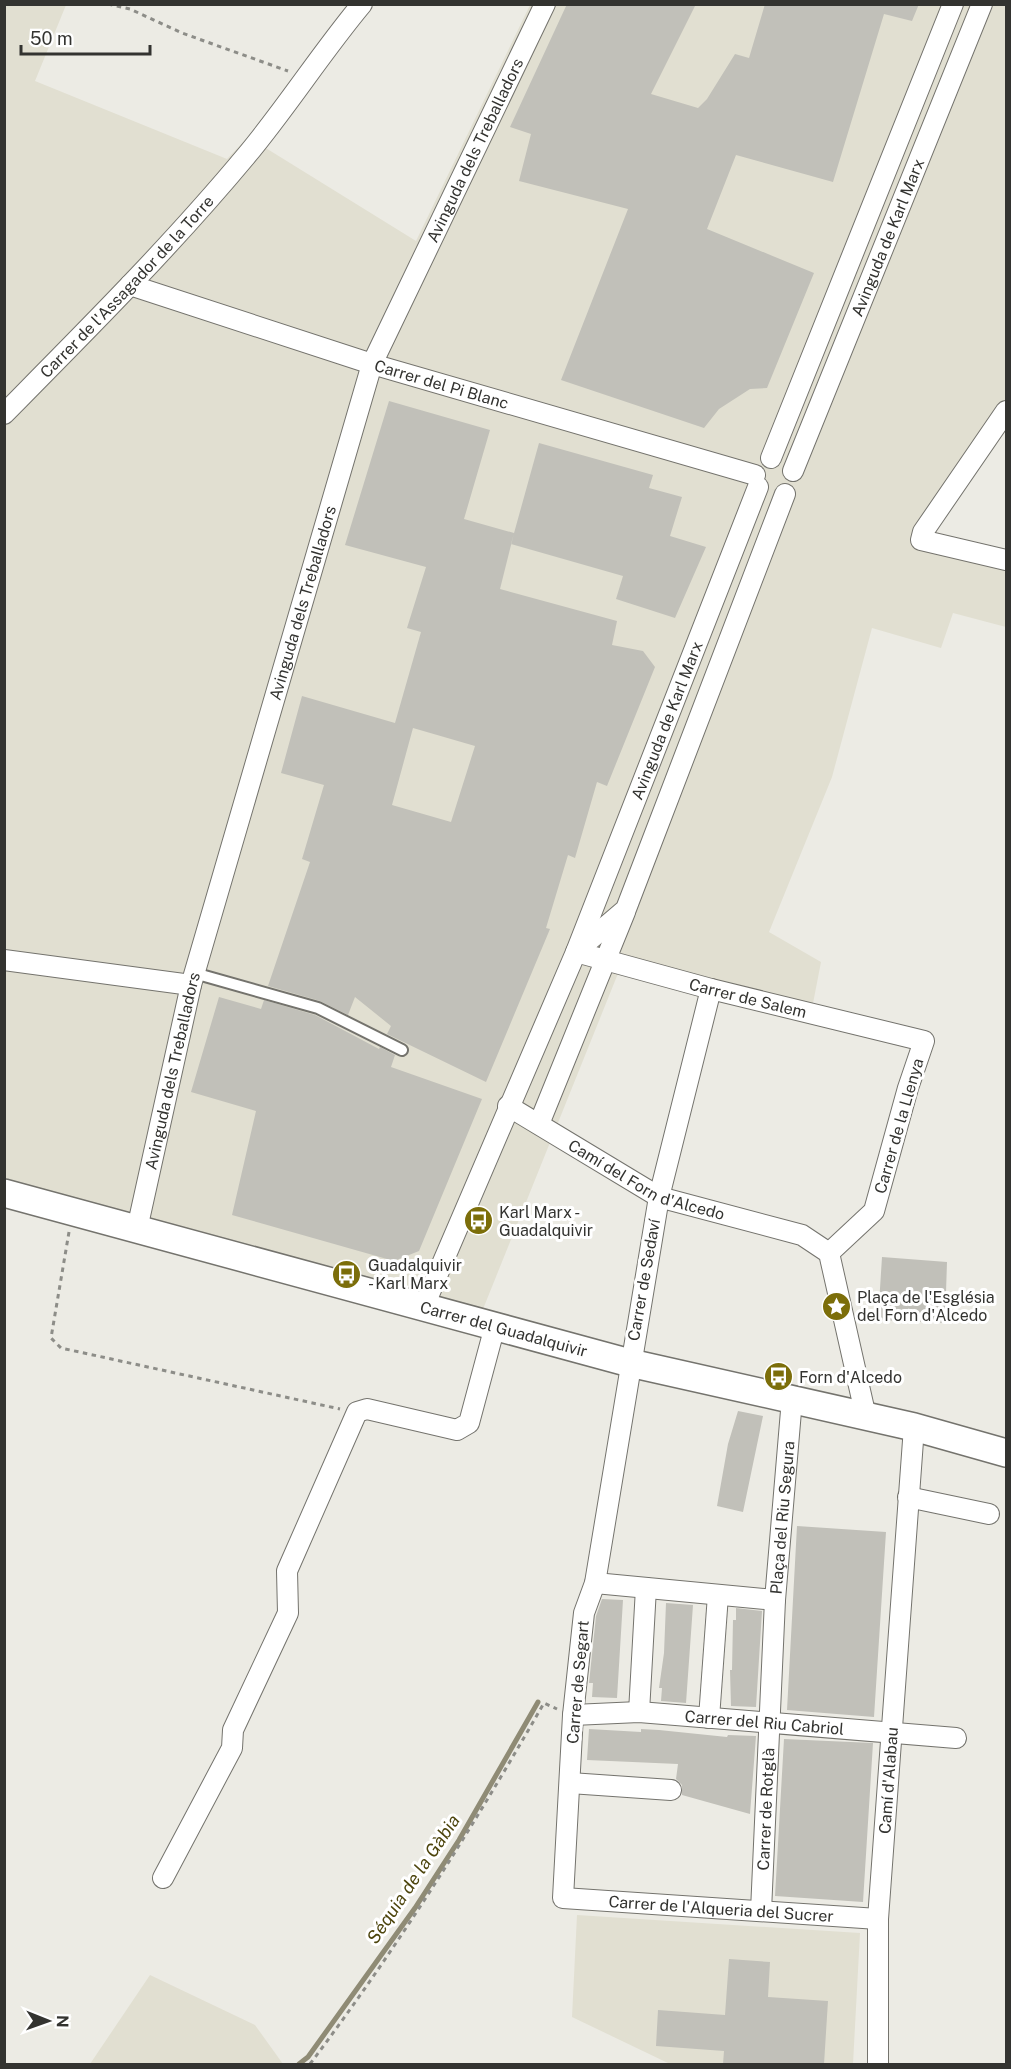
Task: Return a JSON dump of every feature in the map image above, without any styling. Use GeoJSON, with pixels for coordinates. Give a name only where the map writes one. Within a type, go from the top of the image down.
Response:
{"type":"FeatureCollection","features":[{"type":"Feature","properties":{"kind":"street","name":"Carrer de l'Assagador de la Torre"},"geometry":{"type":"LineString","coordinates":[[9,403],[130,285],[247,155],[302,79],[362,4]]}},
{"type":"Feature","properties":{"kind":"street","name":"Avinguda dels Treballadors"},"geometry":{"type":"LineString","coordinates":[[137,1229],[192,979],[372,364],[545,4]]}},
{"type":"Feature","properties":{"kind":"street","name":"Avinguda de Karl Marx"},"geometry":{"type":"LineString","coordinates":[[771,458],[953,4]]}},
{"type":"Feature","properties":{"kind":"street","name":"Avinguda de Karl Marx"},"geometry":{"type":"LineString","coordinates":[[793,471],[982,4]]}},
{"type":"Feature","properties":{"kind":"street","name":"Carrer del Pi Blanc"},"geometry":{"type":"LineString","coordinates":[[130,285],[372,364],[756,481]]}},
{"type":"Feature","properties":{"kind":"street"},"geometry":{"type":"LineString","coordinates":[[1006,411],[922,532],[921,540],[1006,560]]}},
{"type":"Feature","properties":{"kind":"street"},"geometry":{"type":"LineString","coordinates":[[771,458],[782,459],[793,471],[794,481],[785,494],[770,497],[756,481],[763,461],[771,458]]}},
{"type":"Feature","properties":{"kind":"street","name":"Avinguda de Karl Marx"},"geometry":{"type":"LineString","coordinates":[[424,1306],[576,952],[756,481]]}},
{"type":"Feature","properties":{"kind":"street","name":"Avinguda de Karl Marx"},"geometry":{"type":"LineString","coordinates":[[539,1124],[606,961],[785,494]]}},
{"type":"Feature","properties":{"kind":"street","name":"Avinguda de Karl Marx"},"geometry":{"type":"LineString","coordinates":[[576,952],[626,909]]}},
{"type":"Feature","properties":{"kind":"street","name":"Carrer de Salem"},"geometry":{"type":"LineString","coordinates":[[576,952],[711,989],[924,1041]]}},
{"type":"Feature","properties":{"kind":"street"},"geometry":{"type":"LineString","coordinates":[[4,960],[158,979],[192,979]]}},
{"type":"Feature","properties":{"kind":"street","name":"Carrer de Sedaví"},"geometry":{"type":"LineString","coordinates":[[630,1363],[658,1197],[711,989]]}},
{"type":"Feature","properties":{"kind":"street","name":"Carrer de la Llenya"},"geometry":{"type":"LineString","coordinates":[[829,1252],[874,1211],[908,1088],[924,1041]]}},
{"type":"Feature","properties":{"kind":"street","name":"Camí del Forn d'Alcedo"},"geometry":{"type":"LineString","coordinates":[[508,1106],[658,1197],[802,1235],[829,1252]]}},
{"type":"Feature","properties":{"kind":"street","name":"Carrer del Guadalquivir"},"geometry":{"type":"LineString","coordinates":[[4,1193],[630,1363],[914,1427],[1006,1453]]}},
{"type":"Feature","properties":{"kind":"street"},"geometry":{"type":"LineString","coordinates":[[829,1252],[867,1417]]}},
{"type":"Feature","properties":{"kind":"street"},"geometry":{"type":"LineString","coordinates":[[163,1878],[232,1748],[233,1730],[288,1613],[287,1571],[357,1412],[367,1409],[457,1430],[469,1423],[495,1326]]}},
{"type":"Feature","properties":{"kind":"street","name":"Carrer de Segart"},"geometry":{"type":"LineString","coordinates":[[563,1898],[573,1715],[584,1613],[595,1583],[630,1363]]}},
{"type":"Feature","properties":{"kind":"street","name":"Plaça del Riu Segura"},"geometry":{"type":"LineString","coordinates":[[595,1583],[775,1600],[792,1399]]}},
{"type":"Feature","properties":{"kind":"street","name":"Camí d'Alabau"},"geometry":{"type":"LineString","coordinates":[[878,2064],[878,1919],[914,1427]]}},
{"type":"Feature","properties":{"kind":"street"},"geometry":{"type":"LineString","coordinates":[[908,1497],[989,1514]]}},
{"type":"Feature","properties":{"kind":"street"},"geometry":{"type":"LineString","coordinates":[[639,1712],[646,1588]]}},
{"type":"Feature","properties":{"kind":"street"},"geometry":{"type":"LineString","coordinates":[[709,1718],[718,1594]]}},
{"type":"Feature","properties":{"kind":"street","name":"Carrer de Rotglà"},"geometry":{"type":"LineString","coordinates":[[761,1911],[775,1600]]}},
{"type":"Feature","properties":{"kind":"street","name":"Carrer del Riu Cabriol"},"geometry":{"type":"LineString","coordinates":[[573,1715],[639,1712],[956,1738]]}},
{"type":"Feature","properties":{"kind":"street"},"geometry":{"type":"LineString","coordinates":[[570,1783],[671,1790]]}},
{"type":"Feature","properties":{"kind":"street","name":"Carrer de l'Alqueria del Sucrer"},"geometry":{"type":"LineString","coordinates":[[563,1898],[878,1919]]}},
{"type":"Feature","properties":{"kind":"lane"},"geometry":{"type":"LineString","coordinates":[[192,979],[318,1008],[402,1050]]}},
{"type":"Feature","properties":{"kind":"path"},"geometry":{"type":"LineString","coordinates":[[108,4],[130,9],[182,33],[284,68],[302,79]]}},
{"type":"Feature","properties":{"kind":"path"},"geometry":{"type":"LineString","coordinates":[[73,1212],[51,1338],[61,1348],[357,1412]]}},
{"type":"Feature","properties":{"kind":"path"},"geometry":{"type":"LineString","coordinates":[[310,2064],[422,1904],[486,1804],[544,1703],[573,1715]]}},
{"type":"Feature","properties":{"kind":"shaded area"},"geometry":{"type":"Polygon","coordinates":[[[4,5],[66,5],[35,81],[227,159],[248,137],[416,241],[530,5],[1006,5],[1006,407],[922,537],[1006,560],[1006,627],[953,613],[941,648],[872,628],[832,777],[769,932],[821,962],[809,1024],[619,971],[477,1324],[5,1198],[4,5]]]}},
{"type":"Feature","properties":{"kind":"shaded area"},"geometry":{"type":"Polygon","coordinates":[[[577,1915],[860,1933],[853,2064],[670,2064],[572,2017],[577,1915]]]}},
{"type":"Feature","properties":{"kind":"shaded area"},"geometry":{"type":"Polygon","coordinates":[[[150,1975],[255,2025],[283,2064],[90,2064],[150,1975]]]}},
{"type":"Feature","properties":{"kind":"building"},"geometry":{"type":"Polygon","coordinates":[[[567,4],[696,4],[651,94],[698,108],[707,99],[735,54],[749,58],[765,4],[919,4],[912,21],[884,14],[833,182],[736,155],[707,229],[814,273],[767,388],[750,389],[719,409],[704,428],[561,380],[628,209],[519,181],[531,134],[510,127],[567,4]]]}},
{"type":"Feature","properties":{"kind":"building"},"geometry":{"type":"Polygon","coordinates":[[[389,401],[490,430],[464,519],[514,533],[500,589],[617,621],[612,645],[643,651],[655,667],[607,786],[597,782],[575,858],[568,855],[546,928],[550,929],[486,1082],[387,1034],[391,1026],[355,997],[348,1015],[320,1001],[268,986],[310,862],[302,859],[324,785],[281,773],[302,696],[395,723],[421,632],[407,628],[426,567],[345,545],[389,401]],[[413,728],[392,805],[451,822],[475,746],[413,728]]]}},
{"type":"Feature","properties":{"kind":"building"},"geometry":{"type":"Polygon","coordinates":[[[539,443],[653,475],[649,488],[682,497],[670,536],[706,547],[675,618],[616,599],[623,576],[511,544],[539,443]]]}},
{"type":"Feature","properties":{"kind":"building"},"geometry":{"type":"Polygon","coordinates":[[[219,997],[261,1009],[264,1000],[315,1015],[395,1055],[391,1067],[482,1099],[419,1251],[394,1261],[232,1215],[256,1111],[191,1092],[219,997]]]}},
{"type":"Feature","properties":{"kind":"building"},"geometry":{"type":"Polygon","coordinates":[[[882,1257],[947,1262],[945,1323],[878,1320],[882,1257]]]}},
{"type":"Feature","properties":{"kind":"building"},"geometry":{"type":"Polygon","coordinates":[[[738,1411],[763,1416],[743,1512],[717,1506],[728,1444],[738,1411]]]}},
{"type":"Feature","properties":{"kind":"building"},"geometry":{"type":"Polygon","coordinates":[[[797,1526],[886,1532],[874,1717],[787,1710],[797,1526]]]}},
{"type":"Feature","properties":{"kind":"building"},"geometry":{"type":"Polygon","coordinates":[[[602,1599],[623,1600],[617,1698],[592,1697],[593,1683],[589,1683],[596,1616],[602,1599]]]}},
{"type":"Feature","properties":{"kind":"building"},"geometry":{"type":"Polygon","coordinates":[[[666,1603],[693,1605],[686,1703],[661,1701],[662,1688],[659,1688],[664,1653],[666,1603]]]}},
{"type":"Feature","properties":{"kind":"building"},"geometry":{"type":"Polygon","coordinates":[[[736,1608],[762,1611],[756,1707],[731,1706],[730,1670],[732,1670],[733,1620],[736,1620],[736,1608]]]}},
{"type":"Feature","properties":{"kind":"building"},"geometry":{"type":"Polygon","coordinates":[[[589,1729],[641,1732],[641,1729],[659,1730],[727,1737],[728,1735],[756,1736],[750,1814],[682,1795],[682,1785],[676,1779],[678,1764],[587,1760],[589,1729]]]}},
{"type":"Feature","properties":{"kind":"building"},"geometry":{"type":"Polygon","coordinates":[[[784,1739],[873,1743],[863,1902],[775,1896],[784,1739]]]}},
{"type":"Feature","properties":{"kind":"building"},"geometry":{"type":"Polygon","coordinates":[[[729,1959],[770,1962],[768,1997],[828,2001],[824,2064],[723,2064],[724,2051],[656,2046],[658,2010],[725,2015],[729,1959]]]}},
{"type":"Feature","properties":{"kind":"waterway","name":"Séquia de la Gàbia"},"geometry":{"type":"LineString","coordinates":[[299,2064],[308,2057],[415,1908],[459,1840],[538,1702]]}},
{"type":"Feature","properties":{"kind":"place","name":"Karl Marx - Guadalquivir"},"geometry":{"type":"Point","coordinates":[478,1221]}},
{"type":"Feature","properties":{"kind":"place","name":"Guadalquivir - Karl Marx"},"geometry":{"type":"Point","coordinates":[347,1274]}},
{"type":"Feature","properties":{"kind":"place","name":"Plaça de l'Església del Forn d'Alcedo"},"geometry":{"type":"Point","coordinates":[836,1306]}},
{"type":"Feature","properties":{"kind":"place","name":"Forn d'Alcedo"},"geometry":{"type":"Point","coordinates":[778,1377]}}]}
